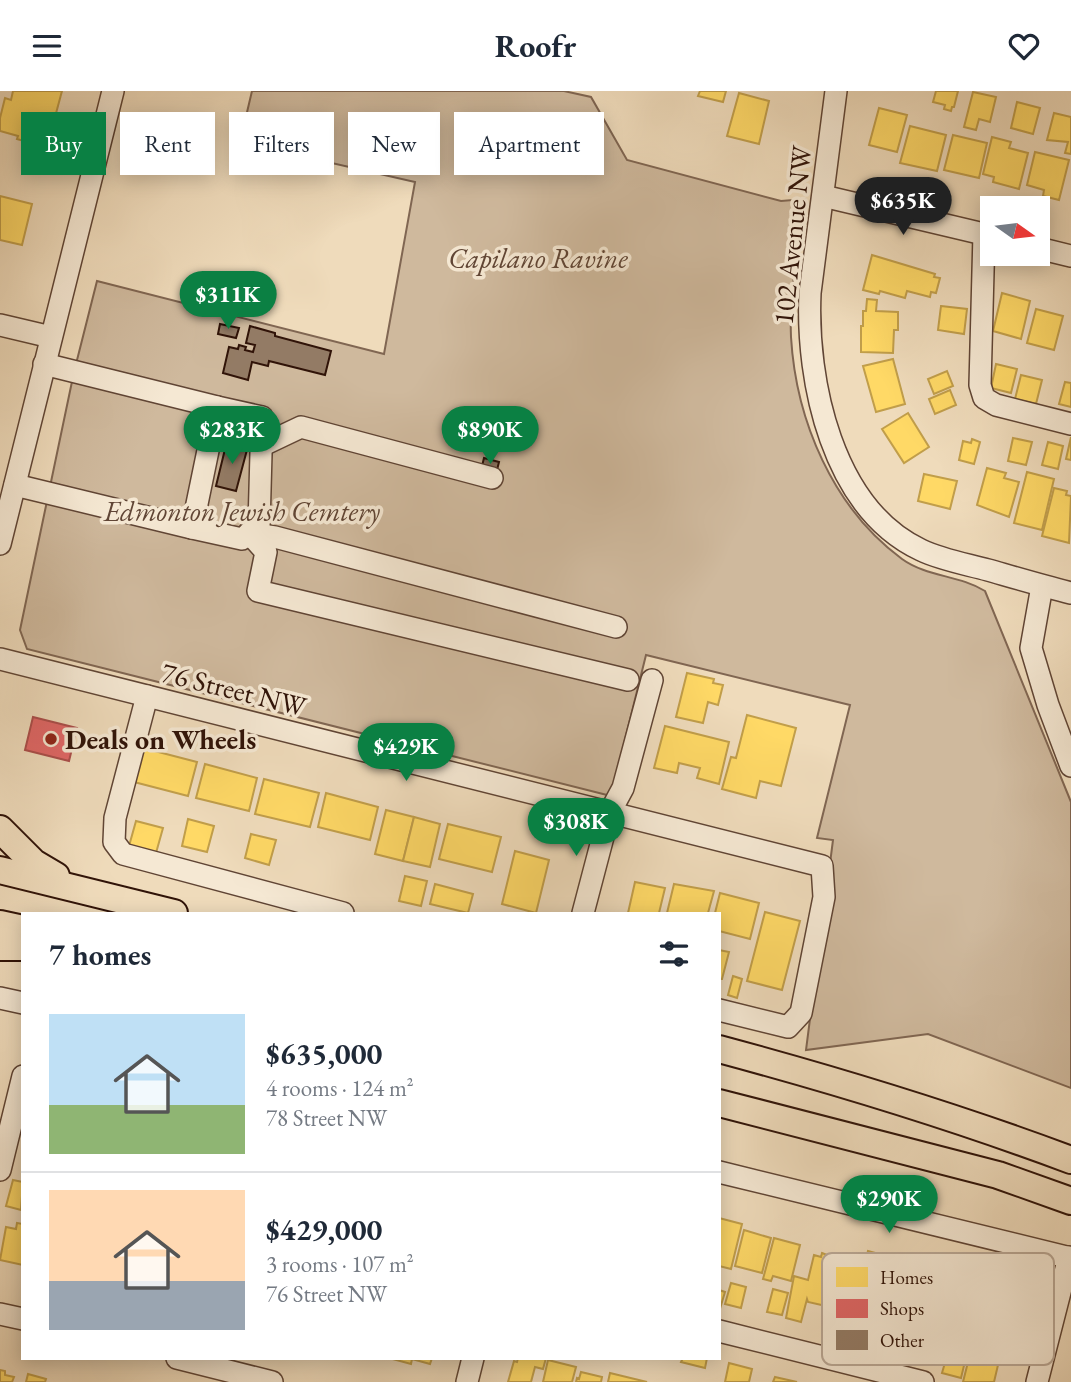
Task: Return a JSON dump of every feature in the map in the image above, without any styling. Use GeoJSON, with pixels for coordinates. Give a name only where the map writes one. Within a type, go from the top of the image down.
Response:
{"type":"FeatureCollection","features":[{"type":"Feature","properties":{"kind":"main road"},"geometry":{"type":"LineString","coordinates":[[0,829],[34,863],[96,894]]}},
{"type":"Feature","properties":{"kind":"main road"},"geometry":{"type":"LineString","coordinates":[[0,870],[170,912]]}},
{"type":"Feature","properties":{"kind":"main road"},"geometry":{"type":"LineString","coordinates":[[0,924],[21,929]]}},
{"type":"Feature","properties":{"kind":"main road"},"geometry":{"type":"LineString","coordinates":[[0,947],[21,947]]}},
{"type":"Feature","properties":{"kind":"main road"},"geometry":{"type":"LineString","coordinates":[[721,1050],[894,1099],[1006,1135],[1071,1160]]}},
{"type":"Feature","properties":{"kind":"main road"},"geometry":{"type":"LineString","coordinates":[[721,1104],[998,1175],[1071,1201]]}},
{"type":"Feature","properties":{"kind":"street"},"geometry":{"type":"LineString","coordinates":[[0,544],[113,91]]}},
{"type":"Feature","properties":{"kind":"street","name":"102 Avenue NW"},"geometry":{"type":"LineString","coordinates":[[835,91],[810,293],[810,353],[832,443],[863,500],[889,528],[921,550],[1071,593]]}},
{"type":"Feature","properties":{"kind":"street"},"geometry":{"type":"LineString","coordinates":[[823,196],[980,233]]}},
{"type":"Feature","properties":{"kind":"street"},"geometry":{"type":"LineString","coordinates":[[1050,251],[1071,256]]}},
{"type":"Feature","properties":{"kind":"street"},"geometry":{"type":"LineString","coordinates":[[987,266],[981,385],[984,398],[996,405],[1071,424]]}},
{"type":"Feature","properties":{"kind":"street"},"geometry":{"type":"LineString","coordinates":[[0,325],[51,337]]}},
{"type":"Feature","properties":{"kind":"street"},"geometry":{"type":"LineString","coordinates":[[15,485],[242,539],[259,526],[262,417],[44,365]]}},
{"type":"Feature","properties":{"kind":"street"},"geometry":{"type":"LineString","coordinates":[[192,528],[217,407]]}},
{"type":"Feature","properties":{"kind":"street"},"geometry":{"type":"LineString","coordinates":[[261,446],[301,427],[492,478]]}},
{"type":"Feature","properties":{"kind":"street"},"geometry":{"type":"LineString","coordinates":[[249,533],[275,537],[616,628]]}},
{"type":"Feature","properties":{"kind":"street"},"geometry":{"type":"LineString","coordinates":[[249,533],[266,552],[258,591],[628,680]]}},
{"type":"Feature","properties":{"kind":"street"},"geometry":{"type":"LineString","coordinates":[[1042,586],[1031,648],[1071,767]]}},
{"type":"Feature","properties":{"kind":"street","name":"76 Street NW"},"geometry":{"type":"LineString","coordinates":[[0,659],[822,866],[824,897],[801,1013],[788,1027],[721,1010]]}},
{"type":"Feature","properties":{"kind":"street"},"geometry":{"type":"LineString","coordinates":[[583,912],[609,814],[623,788],[652,680]]}},
{"type":"Feature","properties":{"kind":"street"},"geometry":{"type":"LineString","coordinates":[[147,696],[115,818],[114,842],[123,854],[340,912]]}},
{"type":"Feature","properties":{"kind":"street"},"geometry":{"type":"LineString","coordinates":[[0,998],[21,1003]]}},
{"type":"Feature","properties":{"kind":"street"},"geometry":{"type":"LineString","coordinates":[[9,1160],[21,1088]]}},
{"type":"Feature","properties":{"kind":"street"},"geometry":{"type":"LineString","coordinates":[[721,1172],[1053,1253]]}},
{"type":"Feature","properties":{"kind":"street"},"geometry":{"type":"LineString","coordinates":[[1054,1318],[1070,1257]]}},
{"type":"Feature","properties":{"kind":"street"},"geometry":{"type":"LineString","coordinates":[[0,1314],[21,1319]]}},
{"type":"Feature","properties":{"kind":"street"},"geometry":{"type":"LineString","coordinates":[[721,1332],[822,1357]]}},
{"type":"Feature","properties":{"kind":"street"},"geometry":{"type":"LineString","coordinates":[[185,1360],[272,1382]]}},
{"type":"Feature","properties":{"kind":"street"},"geometry":{"type":"LineString","coordinates":[[467,1382],[472,1360]]}},
{"type":"Feature","properties":{"kind":"street"},"geometry":{"type":"LineString","coordinates":[[855,1365],[923,1382]]}},
{"type":"Feature","properties":{"kind":"street"},"geometry":{"type":"LineString","coordinates":[[1037,1382],[1041,1365]]}},
{"type":"Feature","properties":{"kind":"green space"},"geometry":{"type":"Polygon","coordinates":[[[252,91],[564,91],[591,97],[600,112],[454,112],[454,175],[604,175],[604,120],[627,160],[781,201],[805,199],[793,285],[791,337],[801,400],[822,460],[856,515],[902,559],[922,569],[985,591],[1071,802],[1071,1088],[928,1034],[806,1050],[833,840],[817,838],[850,705],[646,655],[611,796],[27,649],[20,630],[74,372],[97,281],[384,354],[415,182],[384,175],[440,175],[440,112],[348,112],[348,167],[334,163],[334,112],[247,112],[252,91]]]}},
{"type":"Feature","properties":{"kind":"building: Homes"},"geometry":{"type":"Polygon","coordinates":[[[13,91],[62,91],[56,112],[21,112],[21,140],[17,139],[18,136],[0,131],[5,98],[11,100],[13,91]]]}},
{"type":"Feature","properties":{"kind":"building: Homes"},"geometry":{"type":"Polygon","coordinates":[[[700,91],[726,91],[723,102],[698,96],[700,91]]]}},
{"type":"Feature","properties":{"kind":"building: Homes"},"geometry":{"type":"Polygon","coordinates":[[[936,91],[958,91],[951,111],[944,109],[945,105],[933,102],[936,91]]]}},
{"type":"Feature","properties":{"kind":"building: Homes"},"geometry":{"type":"Polygon","coordinates":[[[973,92],[996,97],[990,122],[979,119],[976,130],[964,127],[973,92]]]}},
{"type":"Feature","properties":{"kind":"building: Homes"},"geometry":{"type":"Polygon","coordinates":[[[739,93],[769,101],[759,144],[727,136],[739,93]]]}},
{"type":"Feature","properties":{"kind":"building: Homes"},"geometry":{"type":"Polygon","coordinates":[[[1017,102],[1040,108],[1033,134],[1011,128],[1017,102]]]}},
{"type":"Feature","properties":{"kind":"building: Homes"},"geometry":{"type":"Polygon","coordinates":[[[879,108],[907,115],[897,152],[869,145],[879,108]]]}},
{"type":"Feature","properties":{"kind":"building: Homes"},"geometry":{"type":"Polygon","coordinates":[[[1054,113],[1071,117],[1071,154],[1065,153],[1068,142],[1047,140],[1054,113]]]}},
{"type":"Feature","properties":{"kind":"building: Homes"},"geometry":{"type":"Polygon","coordinates":[[[910,126],[946,135],[937,171],[900,163],[910,126]]]}},
{"type":"Feature","properties":{"kind":"building: Homes"},"geometry":{"type":"Polygon","coordinates":[[[953,135],[987,143],[979,178],[944,170],[953,135]]]}},
{"type":"Feature","properties":{"kind":"building: Homes"},"geometry":{"type":"Polygon","coordinates":[[[992,137],[1011,142],[1009,148],[1028,153],[1019,189],[993,182],[994,177],[983,174],[992,137]]]}},
{"type":"Feature","properties":{"kind":"building: Homes"},"geometry":{"type":"Polygon","coordinates":[[[1035,152],[1069,160],[1059,200],[1043,196],[1044,190],[1027,185],[1035,152]]]}},
{"type":"Feature","properties":{"kind":"building: Homes"},"geometry":{"type":"Polygon","coordinates":[[[0,196],[32,204],[22,245],[0,240],[0,196]]]}},
{"type":"Feature","properties":{"kind":"building: Homes"},"geometry":{"type":"Polygon","coordinates":[[[872,255],[935,274],[934,277],[940,278],[936,293],[931,292],[930,297],[907,291],[905,298],[880,291],[879,294],[863,290],[872,255]]]}},
{"type":"Feature","properties":{"kind":"building: Homes"},"geometry":{"type":"Polygon","coordinates":[[[1002,293],[1030,301],[1021,339],[993,331],[1002,293]]]}},
{"type":"Feature","properties":{"kind":"building: Homes"},"geometry":{"type":"Polygon","coordinates":[[[867,299],[877,300],[876,311],[898,312],[898,330],[894,330],[893,353],[861,352],[861,326],[867,299]]]}},
{"type":"Feature","properties":{"kind":"building: Homes"},"geometry":{"type":"Polygon","coordinates":[[[941,306],[967,309],[964,334],[938,330],[941,306]]]}},
{"type":"Feature","properties":{"kind":"building: Homes"},"geometry":{"type":"Polygon","coordinates":[[[1036,309],[1063,316],[1054,350],[1027,343],[1036,309]]]}},
{"type":"Feature","properties":{"kind":"building: Homes"},"geometry":{"type":"Polygon","coordinates":[[[893,359],[905,404],[876,412],[863,366],[893,359]]]}},
{"type":"Feature","properties":{"kind":"building: Homes"},"geometry":{"type":"Polygon","coordinates":[[[996,364],[1017,369],[1011,393],[991,388],[996,364]]]}},
{"type":"Feature","properties":{"kind":"building: Homes"},"geometry":{"type":"Polygon","coordinates":[[[947,371],[953,386],[934,394],[928,379],[947,371]]]}},
{"type":"Feature","properties":{"kind":"building: Homes"},"geometry":{"type":"Polygon","coordinates":[[[1021,375],[1042,380],[1036,404],[1015,399],[1021,375]]]}},
{"type":"Feature","properties":{"kind":"building: Homes"},"geometry":{"type":"Polygon","coordinates":[[[1065,382],[1071,383],[1071,407],[1059,404],[1065,382]]]}},
{"type":"Feature","properties":{"kind":"building: Homes"},"geometry":{"type":"Polygon","coordinates":[[[950,390],[956,405],[935,414],[929,399],[950,390]]]}},
{"type":"Feature","properties":{"kind":"building: Homes"},"geometry":{"type":"Polygon","coordinates":[[[908,413],[929,447],[904,463],[882,429],[908,413]]]}},
{"type":"Feature","properties":{"kind":"building: Homes"},"geometry":{"type":"Polygon","coordinates":[[[1071,437],[1071,460],[1066,459],[1071,437]]]}},
{"type":"Feature","properties":{"kind":"building: Homes"},"geometry":{"type":"Polygon","coordinates":[[[1013,438],[1032,442],[1026,465],[1008,461],[1013,438]]]}},
{"type":"Feature","properties":{"kind":"building: Homes"},"geometry":{"type":"Polygon","coordinates":[[[972,439],[980,442],[974,464],[959,460],[963,441],[971,443],[972,439]]]}},
{"type":"Feature","properties":{"kind":"building: Homes"},"geometry":{"type":"Polygon","coordinates":[[[1048,442],[1063,446],[1058,469],[1042,465],[1048,442]]]}},
{"type":"Feature","properties":{"kind":"building: Homes"},"geometry":{"type":"Polygon","coordinates":[[[987,468],[1006,473],[1004,478],[1019,482],[1009,517],[977,505],[987,468]]]}},
{"type":"Feature","properties":{"kind":"building: Homes"},"geometry":{"type":"Polygon","coordinates":[[[1027,472],[1054,479],[1042,530],[1014,523],[1027,472]]]}},
{"type":"Feature","properties":{"kind":"building: Homes"},"geometry":{"type":"Polygon","coordinates":[[[924,474],[957,481],[950,509],[918,501],[924,474]]]}},
{"type":"Feature","properties":{"kind":"building: Homes"},"geometry":{"type":"Polygon","coordinates":[[[1054,488],[1067,491],[1066,495],[1071,496],[1069,543],[1042,536],[1054,488]]]}},
{"type":"Feature","properties":{"kind":"building: Homes"},"geometry":{"type":"Polygon","coordinates":[[[687,673],[714,679],[713,683],[723,685],[718,705],[708,702],[703,723],[676,717],[687,673]]]}},
{"type":"Feature","properties":{"kind":"building: Homes"},"geometry":{"type":"Polygon","coordinates":[[[747,715],[796,728],[781,786],[760,781],[756,798],[722,789],[731,757],[736,758],[747,715]]]}},
{"type":"Feature","properties":{"kind":"building: Homes"},"geometry":{"type":"Polygon","coordinates":[[[665,726],[729,742],[719,784],[697,778],[700,768],[679,763],[677,773],[654,768],[665,726]]]}},
{"type":"Feature","properties":{"kind":"building: Homes"},"geometry":{"type":"Polygon","coordinates":[[[143,748],[197,762],[188,796],[134,782],[143,748]]]}},
{"type":"Feature","properties":{"kind":"building: Homes"},"geometry":{"type":"Polygon","coordinates":[[[205,764],[257,778],[249,811],[196,798],[205,764]]]}},
{"type":"Feature","properties":{"kind":"building: Homes"},"geometry":{"type":"Polygon","coordinates":[[[264,779],[319,793],[310,827],[255,814],[264,779]]]}},
{"type":"Feature","properties":{"kind":"building: Homes"},"geometry":{"type":"Polygon","coordinates":[[[326,793],[378,807],[370,840],[318,827],[326,793]]]}},
{"type":"Feature","properties":{"kind":"building: Homes"},"geometry":{"type":"Polygon","coordinates":[[[386,810],[414,817],[403,861],[375,854],[386,810]]]}},
{"type":"Feature","properties":{"kind":"building: Homes"},"geometry":{"type":"Polygon","coordinates":[[[414,817],[440,824],[430,867],[403,861],[414,817]]]}},
{"type":"Feature","properties":{"kind":"building: Homes"},"geometry":{"type":"Polygon","coordinates":[[[188,819],[214,826],[207,852],[182,846],[188,819]]]}},
{"type":"Feature","properties":{"kind":"building: Homes"},"geometry":{"type":"Polygon","coordinates":[[[136,821],[163,828],[156,853],[129,846],[136,821]]]}},
{"type":"Feature","properties":{"kind":"building: Homes"},"geometry":{"type":"Polygon","coordinates":[[[448,824],[501,837],[492,872],[439,859],[448,824]]]}},
{"type":"Feature","properties":{"kind":"building: Homes"},"geometry":{"type":"Polygon","coordinates":[[[251,834],[276,840],[269,865],[245,858],[251,834]]]}},
{"type":"Feature","properties":{"kind":"building: Homes"},"geometry":{"type":"Polygon","coordinates":[[[515,851],[549,860],[536,912],[502,904],[515,851]]]}},
{"type":"Feature","properties":{"kind":"building: Homes"},"geometry":{"type":"Polygon","coordinates":[[[405,876],[427,881],[421,906],[399,901],[405,876]]]}},
{"type":"Feature","properties":{"kind":"building: Homes"},"geometry":{"type":"Polygon","coordinates":[[[635,882],[665,888],[659,912],[628,912],[635,882]]]}},
{"type":"Feature","properties":{"kind":"building: Homes"},"geometry":{"type":"Polygon","coordinates":[[[435,884],[473,894],[468,912],[430,904],[435,884]]]}},
{"type":"Feature","properties":{"kind":"building: Homes"},"geometry":{"type":"Polygon","coordinates":[[[674,884],[714,891],[708,912],[667,912],[674,884]]]}},
{"type":"Feature","properties":{"kind":"building: Homes"},"geometry":{"type":"Polygon","coordinates":[[[720,893],[759,903],[750,939],[721,932],[721,912],[715,912],[720,893]]]}},
{"type":"Feature","properties":{"kind":"building: Homes"},"geometry":{"type":"Polygon","coordinates":[[[765,912],[800,921],[782,990],[747,981],[765,912]]]}},
{"type":"Feature","properties":{"kind":"building: Homes"},"geometry":{"type":"Polygon","coordinates":[[[721,950],[729,952],[721,979],[721,950]]]}},
{"type":"Feature","properties":{"kind":"building: Homes"},"geometry":{"type":"Polygon","coordinates":[[[733,976],[742,979],[737,998],[728,995],[733,976]]]}},
{"type":"Feature","properties":{"kind":"building: Homes"},"geometry":{"type":"Polygon","coordinates":[[[13,1180],[21,1182],[21,1210],[6,1206],[13,1180]]]}},
{"type":"Feature","properties":{"kind":"building: Homes"},"geometry":{"type":"Polygon","coordinates":[[[721,1219],[742,1224],[731,1269],[721,1266],[721,1219]]]}},
{"type":"Feature","properties":{"kind":"building: Homes"},"geometry":{"type":"Polygon","coordinates":[[[17,1223],[21,1224],[21,1265],[0,1260],[6,1227],[16,1229],[17,1223]]]}},
{"type":"Feature","properties":{"kind":"building: Homes"},"geometry":{"type":"Polygon","coordinates":[[[744,1230],[771,1238],[762,1273],[735,1266],[744,1230]]]}},
{"type":"Feature","properties":{"kind":"building: Homes"},"geometry":{"type":"Polygon","coordinates":[[[774,1238],[800,1245],[791,1281],[773,1276],[771,1281],[763,1279],[774,1238]]]}},
{"type":"Feature","properties":{"kind":"building: Homes"},"geometry":{"type":"Polygon","coordinates":[[[822,1253],[822,1305],[808,1302],[807,1299],[801,1322],[786,1318],[794,1276],[808,1280],[814,1255],[821,1257],[822,1253]]]}},
{"type":"Feature","properties":{"kind":"building: Homes"},"geometry":{"type":"Polygon","coordinates":[[[731,1283],[746,1287],[741,1308],[725,1304],[731,1283]]]}},
{"type":"Feature","properties":{"kind":"building: Homes"},"geometry":{"type":"Polygon","coordinates":[[[773,1289],[788,1293],[782,1315],[767,1312],[773,1289]]]}},
{"type":"Feature","properties":{"kind":"building: Homes"},"geometry":{"type":"Polygon","coordinates":[[[396,1360],[412,1360],[411,1364],[396,1360]]]}},
{"type":"Feature","properties":{"kind":"building: Homes"},"geometry":{"type":"Polygon","coordinates":[[[416,1360],[431,1360],[430,1364],[416,1360]]]}},
{"type":"Feature","properties":{"kind":"building: Homes"},"geometry":{"type":"Polygon","coordinates":[[[545,1360],[543,1369],[535,1367],[531,1382],[508,1382],[514,1361],[545,1360]]]}},
{"type":"Feature","properties":{"kind":"building: Homes"},"geometry":{"type":"Polygon","coordinates":[[[548,1360],[576,1367],[572,1382],[543,1382],[548,1360]]]}},
{"type":"Feature","properties":{"kind":"building: Homes"},"geometry":{"type":"Polygon","coordinates":[[[682,1360],[707,1360],[705,1368],[681,1362],[682,1360]]]}},
{"type":"Feature","properties":{"kind":"building: Homes"},"geometry":{"type":"Polygon","coordinates":[[[729,1363],[752,1369],[749,1382],[725,1382],[729,1363]]]}},
{"type":"Feature","properties":{"kind":"building: Homes"},"geometry":{"type":"Polygon","coordinates":[[[944,1365],[964,1365],[961,1378],[942,1373],[944,1365]]]}},
{"type":"Feature","properties":{"kind":"building: Homes"},"geometry":{"type":"Polygon","coordinates":[[[967,1365],[998,1365],[994,1382],[963,1382],[967,1365]]]}},
{"type":"Feature","properties":{"kind":"building: Homes"},"geometry":{"type":"Polygon","coordinates":[[[0,1370],[5,1371],[5,1375],[14,1377],[12,1382],[0,1382],[0,1370]]]}},
{"type":"Feature","properties":{"kind":"building: Homes"},"geometry":{"type":"Polygon","coordinates":[[[581,1372],[602,1377],[601,1382],[576,1382],[581,1372]]]}},
{"type":"Feature","properties":{"kind":"building: Homes"},"geometry":{"type":"Polygon","coordinates":[[[610,1373],[647,1382],[608,1382],[610,1373]]]}},
{"type":"Feature","properties":{"kind":"building: Homes"},"geometry":{"type":"Polygon","coordinates":[[[28,1374],[46,1379],[45,1382],[26,1382],[28,1374]]]}},
{"type":"Feature","properties":{"kind":"building: Homes"},"geometry":{"type":"Polygon","coordinates":[[[775,1377],[797,1382],[773,1382],[775,1377]]]}},
{"type":"Feature","properties":{"kind":"building: Shops","name":"Deals on Wheels"},"geometry":{"type":"Polygon","coordinates":[[[33,717],[77,728],[69,761],[25,750],[33,717]]]}},
{"type":"Feature","properties":{"kind":"building: Other"},"geometry":{"type":"Polygon","coordinates":[[[220,324],[239,328],[236,338],[218,334],[220,324]]]}},
{"type":"Feature","properties":{"kind":"building: Other"},"geometry":{"type":"Polygon","coordinates":[[[250,326],[275,333],[275,336],[331,351],[325,375],[269,361],[268,366],[252,362],[248,380],[223,373],[229,347],[238,349],[239,345],[253,352],[255,345],[246,343],[250,326]]]}},
{"type":"Feature","properties":{"kind":"building: Other"},"geometry":{"type":"Polygon","coordinates":[[[227,441],[248,446],[236,491],[216,486],[227,441]]]}},
{"type":"Feature","properties":{"kind":"building: Other"},"geometry":{"type":"Polygon","coordinates":[[[484,458],[499,462],[496,474],[481,470],[484,458]]]}},
{"type":"Feature","properties":{"kind":"place","name":"Deals on Wheels"},"geometry":{"type":"Point","coordinates":[51,739]}},
{"type":"Feature","properties":{"kind":"park label","name":"Capilano Ravine"},"geometry":{"type":"Point","coordinates":[538,258]}},
{"type":"Feature","properties":{"kind":"park label","name":"Edmonton Jewish Cemtery"},"geometry":{"type":"Point","coordinates":[242,511]}}]}
